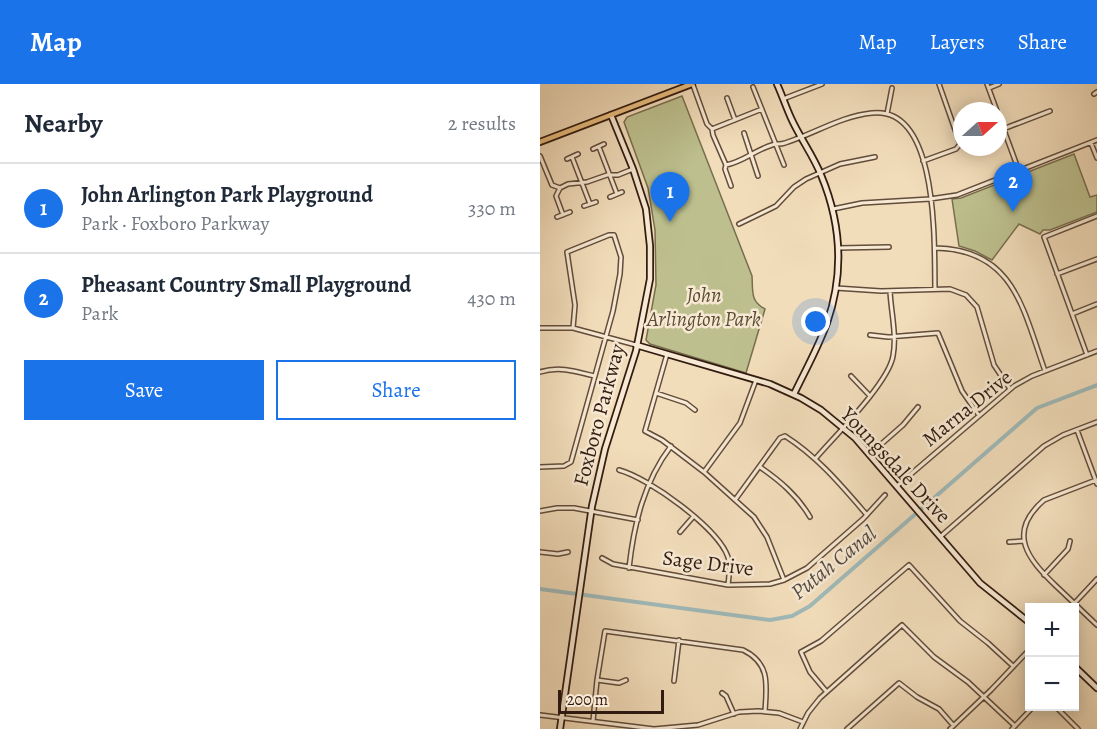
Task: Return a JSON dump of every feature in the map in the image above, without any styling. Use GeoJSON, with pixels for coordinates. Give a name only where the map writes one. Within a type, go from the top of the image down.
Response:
{"type":"FeatureCollection","features":[{"type":"Feature","properties":{"kind":"main road"},"geometry":{"type":"LineString","coordinates":[[540,142],[693,84]]}},
{"type":"Feature","properties":{"kind":"street"},"geometry":{"type":"LineString","coordinates":[[693,84],[707,124],[712,129],[726,165],[724,169],[731,186]]}},
{"type":"Feature","properties":{"kind":"street"},"geometry":{"type":"LineString","coordinates":[[777,84],[820,172],[833,209],[838,248],[836,288],[823,333],[794,394]]}},
{"type":"Feature","properties":{"kind":"street"},"geometry":{"type":"LineString","coordinates":[[783,99],[822,84]]}},
{"type":"Feature","properties":{"kind":"street"},"geometry":{"type":"LineString","coordinates":[[922,160],[956,149],[960,144],[939,84]]}},
{"type":"Feature","properties":{"kind":"street"},"geometry":{"type":"LineString","coordinates":[[994,102],[988,86],[999,84]]}},
{"type":"Feature","properties":{"kind":"street"},"geometry":{"type":"LineString","coordinates":[[753,87],[784,165]]}},
{"type":"Feature","properties":{"kind":"street"},"geometry":{"type":"LineString","coordinates":[[887,114],[892,88]]}},
{"type":"Feature","properties":{"kind":"street"},"geometry":{"type":"LineString","coordinates":[[727,98],[735,120]]}},
{"type":"Feature","properties":{"kind":"street"},"geometry":{"type":"LineString","coordinates":[[712,129],[762,109]]}},
{"type":"Feature","properties":{"kind":"street"},"geometry":{"type":"LineString","coordinates":[[1007,128],[1050,111]]}},
{"type":"Feature","properties":{"kind":"street"},"geometry":{"type":"LineString","coordinates":[[726,165],[747,158],[755,151],[776,144],[782,145],[820,128],[871,113],[887,114],[901,121],[915,139],[930,199],[935,248],[935,289]]}},
{"type":"Feature","properties":{"kind":"street","name":"Foxboro Parkway"},"geometry":{"type":"LineString","coordinates":[[560,729],[591,511],[605,449],[636,345],[647,297],[651,264],[646,209],[611,115]]}},
{"type":"Feature","properties":{"kind":"street"},"geometry":{"type":"LineString","coordinates":[[744,133],[758,176]]}},
{"type":"Feature","properties":{"kind":"street"},"geometry":{"type":"LineString","coordinates":[[1007,137],[1019,171]]}},
{"type":"Feature","properties":{"kind":"street"},"geometry":{"type":"LineString","coordinates":[[833,209],[862,202],[930,199],[957,195],[1097,140]]}},
{"type":"Feature","properties":{"kind":"street"},"geometry":{"type":"LineString","coordinates":[[1091,143],[1097,158]]}},
{"type":"Feature","properties":{"kind":"street"},"geometry":{"type":"LineString","coordinates":[[593,149],[604,144]]}},
{"type":"Feature","properties":{"kind":"street"},"geometry":{"type":"LineString","coordinates":[[599,147],[617,194]]}},
{"type":"Feature","properties":{"kind":"street"},"geometry":{"type":"LineString","coordinates":[[567,159],[578,154]]}},
{"type":"Feature","properties":{"kind":"street"},"geometry":{"type":"LineString","coordinates":[[540,156],[552,185],[560,188]]}},
{"type":"Feature","properties":{"kind":"street"},"geometry":{"type":"LineString","coordinates":[[572,157],[590,204]]}},
{"type":"Feature","properties":{"kind":"street"},"geometry":{"type":"LineString","coordinates":[[739,224],[776,206],[799,183],[820,172],[840,164],[875,157]]}},
{"type":"Feature","properties":{"kind":"street"},"geometry":{"type":"LineString","coordinates":[[563,215],[556,196],[560,188],[568,184],[618,175],[633,169]]}},
{"type":"Feature","properties":{"kind":"street"},"geometry":{"type":"LineString","coordinates":[[610,197],[622,192]]}},
{"type":"Feature","properties":{"kind":"street"},"geometry":{"type":"LineString","coordinates":[[584,207],[596,202]]}},
{"type":"Feature","properties":{"kind":"street"},"geometry":{"type":"LineString","coordinates":[[557,217],[570,212]]}},
{"type":"Feature","properties":{"kind":"street"},"geometry":{"type":"LineString","coordinates":[[1087,355],[1044,237],[1097,216]]}},
{"type":"Feature","properties":{"kind":"street"},"geometry":{"type":"LineString","coordinates":[[540,467],[569,465],[617,292],[621,265],[619,246],[616,237],[612,234],[567,253],[574,296],[573,328]]}},
{"type":"Feature","properties":{"kind":"street"},"geometry":{"type":"LineString","coordinates":[[838,248],[888,247]]}},
{"type":"Feature","properties":{"kind":"street"},"geometry":{"type":"LineString","coordinates":[[935,248],[958,249],[976,254],[1008,279],[1018,299],[1045,371]]}},
{"type":"Feature","properties":{"kind":"street"},"geometry":{"type":"LineString","coordinates":[[1057,274],[1097,259]]}},
{"type":"Feature","properties":{"kind":"street"},"geometry":{"type":"LineString","coordinates":[[836,288],[890,291],[935,289],[956,291],[966,295],[979,312],[994,364],[1010,389]]}},
{"type":"Feature","properties":{"kind":"street"},"geometry":{"type":"LineString","coordinates":[[816,458],[888,372],[894,355],[890,291]]}},
{"type":"Feature","properties":{"kind":"street"},"geometry":{"type":"LineString","coordinates":[[1072,314],[1097,304]]}},
{"type":"Feature","properties":{"kind":"street","name":"Youngsdale Drive"},"geometry":{"type":"LineString","coordinates":[[540,327],[573,328],[756,380],[794,394],[821,410],[842,426],[870,455],[980,582],[1025,619]]}},
{"type":"Feature","properties":{"kind":"street"},"geometry":{"type":"LineString","coordinates":[[870,334],[894,336],[938,333],[962,391],[979,415]]}},
{"type":"Feature","properties":{"kind":"street","name":"Marna Drive"},"geometry":{"type":"LineString","coordinates":[[896,486],[1010,389],[1045,371],[1097,351]]}},
{"type":"Feature","properties":{"kind":"street"},"geometry":{"type":"LineString","coordinates":[[667,354],[644,430],[671,446],[704,472],[761,526],[773,549],[784,580]]}},
{"type":"Feature","properties":{"kind":"street"},"geometry":{"type":"LineString","coordinates":[[540,372],[568,369],[594,376]]}},
{"type":"Feature","properties":{"kind":"street"},"geometry":{"type":"LineString","coordinates":[[851,376],[870,396]]}},
{"type":"Feature","properties":{"kind":"street"},"geometry":{"type":"LineString","coordinates":[[704,472],[741,423],[756,380]]}},
{"type":"Feature","properties":{"kind":"street"},"geometry":{"type":"LineString","coordinates":[[656,393],[686,403],[695,410]]}},
{"type":"Feature","properties":{"kind":"street"},"geometry":{"type":"LineString","coordinates":[[870,455],[903,425],[918,407]]}},
{"type":"Feature","properties":{"kind":"street"},"geometry":{"type":"LineString","coordinates":[[940,537],[1044,446],[1056,438],[1097,422]]}},
{"type":"Feature","properties":{"kind":"street"},"geometry":{"type":"LineString","coordinates":[[1077,430],[1096,482],[1044,500],[1028,520],[1024,541],[1031,561],[1074,603],[1097,579]]}},
{"type":"Feature","properties":{"kind":"street"},"geometry":{"type":"LineString","coordinates":[[735,500],[782,436],[816,458],[867,515]]}},
{"type":"Feature","properties":{"kind":"street"},"geometry":{"type":"LineString","coordinates":[[629,568],[641,502],[671,446]]}},
{"type":"Feature","properties":{"kind":"street"},"geometry":{"type":"LineString","coordinates":[[760,467],[783,483],[810,517]]}},
{"type":"Feature","properties":{"kind":"street"},"geometry":{"type":"LineString","coordinates":[[619,470],[650,483],[665,493],[716,538],[724,549],[730,564],[728,585]]}},
{"type":"Feature","properties":{"kind":"street","name":"Sage Drive"},"geometry":{"type":"LineString","coordinates":[[602,558],[629,568],[728,585],[761,585],[784,580],[807,568],[867,515],[885,495]]}},
{"type":"Feature","properties":{"kind":"street"},"geometry":{"type":"LineString","coordinates":[[540,511],[565,508],[638,520]]}},
{"type":"Feature","properties":{"kind":"street"},"geometry":{"type":"LineString","coordinates":[[680,531],[693,517]]}},
{"type":"Feature","properties":{"kind":"street"},"geometry":{"type":"LineString","coordinates":[[1009,542],[1024,541]]}},
{"type":"Feature","properties":{"kind":"street"},"geometry":{"type":"LineString","coordinates":[[1044,575],[1068,549],[1070,541]]}},
{"type":"Feature","properties":{"kind":"street"},"geometry":{"type":"LineString","coordinates":[[540,552],[558,554],[568,552]]}},
{"type":"Feature","properties":{"kind":"street"},"geometry":{"type":"LineString","coordinates":[[826,692],[810,672],[801,652],[821,641],[909,565],[960,621],[1013,666]]}},
{"type":"Feature","properties":{"kind":"street"},"geometry":{"type":"LineString","coordinates":[[1079,608],[1097,625]]}},
{"type":"Feature","properties":{"kind":"street"},"geometry":{"type":"LineString","coordinates":[[800,729],[815,703],[902,625],[934,657],[984,696],[1013,727],[1029,711]]}},
{"type":"Feature","properties":{"kind":"street"},"geometry":{"type":"LineString","coordinates":[[593,721],[605,631],[736,648],[755,657],[766,677],[765,711]]}},
{"type":"Feature","properties":{"kind":"street"},"geometry":{"type":"LineString","coordinates":[[674,681],[679,640]]}},
{"type":"Feature","properties":{"kind":"street"},"geometry":{"type":"LineString","coordinates":[[950,729],[1025,653]]}},
{"type":"Feature","properties":{"kind":"street"},"geometry":{"type":"LineString","coordinates":[[1079,671],[1097,688]]}},
{"type":"Feature","properties":{"kind":"street"},"geometry":{"type":"LineString","coordinates":[[597,680],[619,683],[626,680]]}},
{"type":"Feature","properties":{"kind":"street"},"geometry":{"type":"LineString","coordinates":[[847,729],[899,683],[939,710],[953,725]]}},
{"type":"Feature","properties":{"kind":"street"},"geometry":{"type":"LineString","coordinates":[[722,693],[726,696],[734,714]]}},
{"type":"Feature","properties":{"kind":"street"},"geometry":{"type":"LineString","coordinates":[[540,715],[654,729],[698,725],[734,714],[765,711],[779,713],[803,722]]}},
{"type":"Feature","properties":{"kind":"street"},"geometry":{"type":"LineString","coordinates":[[1060,711],[1078,729]]}},
{"type":"Feature","properties":{"kind":"green space","name":"John Arlington Park"},"geometry":{"type":"Polygon","coordinates":[[[682,96],[752,276],[755,299],[765,309],[746,373],[650,344],[646,340],[656,285],[655,230],[648,188],[624,122],[627,117],[682,96]]]}},
{"type":"Feature","properties":{"kind":"green space"},"geometry":{"type":"Polygon","coordinates":[[[1074,154],[1090,197],[1097,195],[1097,212],[1050,230],[1043,230],[1040,234],[1019,224],[992,260],[959,246],[952,199],[961,198],[1074,154]]]}},
{"type":"Feature","properties":{"kind":"waterway","name":"Putah Canal"},"geometry":{"type":"LineString","coordinates":[[540,589],[770,620],[792,616],[810,606],[1037,408],[1097,385]]}},
{"type":"Feature","properties":{"kind":"place","name":"Pheasant Country Small Playground"},"geometry":{"type":"Point","coordinates":[1013,212]}},
{"type":"Feature","properties":{"kind":"place","name":"John Arlington Park Playground"},"geometry":{"type":"Point","coordinates":[670,222]}}]}
